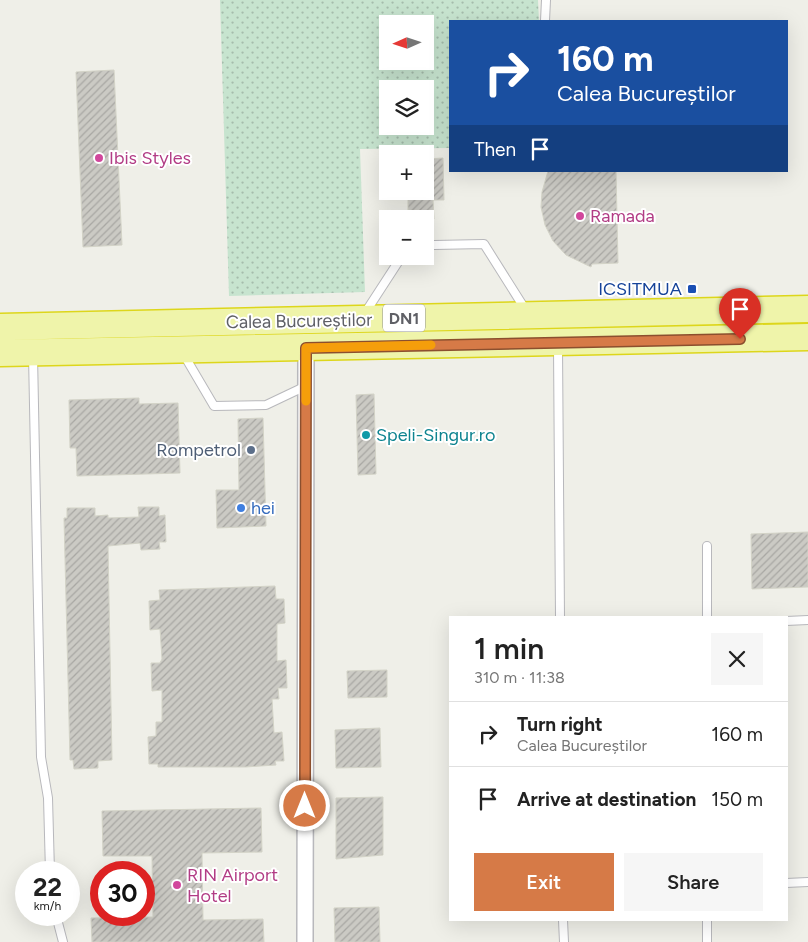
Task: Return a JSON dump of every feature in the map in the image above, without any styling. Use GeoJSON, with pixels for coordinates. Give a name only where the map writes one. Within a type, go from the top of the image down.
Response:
{"type":"FeatureCollection","features":[{"type":"Feature","properties":{"kind":"highway","name":"Calea Bucureștilor"},"geometry":{"type":"LineString","coordinates":[[0,327],[808,309]]}},
{"type":"Feature","properties":{"kind":"highway","name":"Calea Bucureștilor"},"geometry":{"type":"LineString","coordinates":[[0,353],[808,337]]}},
{"type":"Feature","properties":{"kind":"street"},"geometry":{"type":"LineString","coordinates":[[305,942],[306,348]]}},
{"type":"Feature","properties":{"kind":"lane"},"geometry":{"type":"LineString","coordinates":[[545,20],[546,0]]}},
{"type":"Feature","properties":{"kind":"lane"},"geometry":{"type":"LineString","coordinates":[[434,245],[484,244],[529,315]]}},
{"type":"Feature","properties":{"kind":"lane"},"geometry":{"type":"LineString","coordinates":[[361,320],[396,265]]}},
{"type":"Feature","properties":{"kind":"lane"},"geometry":{"type":"LineString","coordinates":[[558,342],[560,616]]}},
{"type":"Feature","properties":{"kind":"lane"},"geometry":{"type":"LineString","coordinates":[[181,349],[214,406],[266,405],[306,386]]}},
{"type":"Feature","properties":{"kind":"lane"},"geometry":{"type":"LineString","coordinates":[[33,352],[41,757],[48,798],[50,861]]}},
{"type":"Feature","properties":{"kind":"lane"},"geometry":{"type":"LineString","coordinates":[[707,546],[707,616]]}},
{"type":"Feature","properties":{"kind":"lane"},"geometry":{"type":"LineString","coordinates":[[788,621],[808,620]]}},
{"type":"Feature","properties":{"kind":"lane"},"geometry":{"type":"LineString","coordinates":[[788,883],[808,882]]}},
{"type":"Feature","properties":{"kind":"lane"},"geometry":{"type":"LineString","coordinates":[[563,921],[564,942]]}},
{"type":"Feature","properties":{"kind":"lane"},"geometry":{"type":"LineString","coordinates":[[707,921],[707,942]]}},
{"type":"Feature","properties":{"kind":"lane"},"geometry":{"type":"LineString","coordinates":[[59,926],[63,942]]}},
{"type":"Feature","properties":{"kind":"green space"},"geometry":{"type":"Polygon","coordinates":[[[220,0],[538,0],[539,20],[449,20],[449,148],[434,148],[434,145],[379,145],[379,149],[360,149],[365,292],[229,296],[220,0]]]}},
{"type":"Feature","properties":{"kind":"building","name":"Ibis Styles"},"geometry":{"type":"Polygon","coordinates":[[[114,70],[122,245],[83,247],[76,72],[114,70]]]}},
{"type":"Feature","properties":{"kind":"building"},"geometry":{"type":"Polygon","coordinates":[[[434,158],[443,158],[444,200],[434,200],[434,158]]]}},
{"type":"Feature","properties":{"kind":"building","name":"Ramada"},"geometry":{"type":"Polygon","coordinates":[[[548,172],[616,172],[618,263],[592,264],[591,267],[566,255],[553,241],[545,225],[541,207],[542,192],[548,172]]]}},
{"type":"Feature","properties":{"kind":"building"},"geometry":{"type":"Polygon","coordinates":[[[408,200],[433,200],[434,210],[408,210],[408,200]]]}},
{"type":"Feature","properties":{"kind":"building","name":"Speli-Singur.ro"},"geometry":{"type":"Polygon","coordinates":[[[374,394],[376,474],[358,475],[356,395],[374,394]]]}},
{"type":"Feature","properties":{"kind":"building"},"geometry":{"type":"Polygon","coordinates":[[[139,398],[139,404],[178,403],[180,473],[77,476],[76,448],[70,448],[69,400],[139,398]]]}},
{"type":"Feature","properties":{"kind":"building"},"geometry":{"type":"Polygon","coordinates":[[[263,418],[266,526],[217,528],[216,490],[239,490],[238,419],[263,418]]]}},
{"type":"Feature","properties":{"kind":"building"},"geometry":{"type":"Polygon","coordinates":[[[138,507],[159,507],[159,516],[165,515],[166,542],[159,542],[160,549],[141,550],[140,543],[108,546],[112,760],[98,761],[98,768],[74,769],[73,760],[70,760],[64,518],[67,518],[67,508],[95,508],[95,516],[108,515],[108,518],[139,517],[138,507]]]}},
{"type":"Feature","properties":{"kind":"building"},"geometry":{"type":"Polygon","coordinates":[[[808,532],[808,587],[752,589],[751,534],[808,532]]]}},
{"type":"Feature","properties":{"kind":"building"},"geometry":{"type":"Polygon","coordinates":[[[275,586],[276,599],[284,599],[285,623],[277,624],[277,661],[286,660],[287,688],[278,688],[279,699],[272,699],[274,733],[282,732],[284,761],[275,761],[276,765],[245,767],[158,767],[158,764],[149,764],[148,737],[156,736],[156,722],[162,722],[162,690],[152,691],[151,663],[160,663],[162,659],[160,629],[150,630],[149,601],[160,600],[159,590],[275,586]]]}},
{"type":"Feature","properties":{"kind":"building"},"geometry":{"type":"Polygon","coordinates":[[[387,670],[387,697],[348,698],[347,671],[387,670]]]}},
{"type":"Feature","properties":{"kind":"building"},"geometry":{"type":"Polygon","coordinates":[[[380,728],[381,767],[336,768],[335,730],[380,728]]]}},
{"type":"Feature","properties":{"kind":"building"},"geometry":{"type":"Polygon","coordinates":[[[383,797],[383,855],[336,859],[336,798],[383,797]]]}},
{"type":"Feature","properties":{"kind":"building","name":"RIN Airport Hotel"},"geometry":{"type":"Polygon","coordinates":[[[261,808],[262,852],[202,853],[203,920],[263,919],[264,942],[92,942],[91,926],[155,926],[155,861],[152,861],[152,856],[103,856],[102,811],[261,808]]]}},
{"type":"Feature","properties":{"kind":"building"},"geometry":{"type":"Polygon","coordinates":[[[379,907],[380,942],[335,942],[334,908],[379,907]]]}},
{"type":"Feature","properties":{"kind":"slow traffic"},"geometry":{"type":"LineString","coordinates":[[306,401],[306,348],[431,345]]}},
{"type":"Feature","properties":{"kind":"place","name":"Ibis Styles"},"geometry":{"type":"Point","coordinates":[99,158]}},
{"type":"Feature","properties":{"kind":"place","name":"Ramada"},"geometry":{"type":"Point","coordinates":[580,216]}},
{"type":"Feature","properties":{"kind":"place","name":"ICSITMUA"},"geometry":{"type":"Point","coordinates":[692,289]}},
{"type":"Feature","properties":{"kind":"place","name":"Speli-Singur.ro"},"geometry":{"type":"Point","coordinates":[366,435]}},
{"type":"Feature","properties":{"kind":"place","name":"Rompetrol"},"geometry":{"type":"Point","coordinates":[251,450]}},
{"type":"Feature","properties":{"kind":"place","name":"hei"},"geometry":{"type":"Point","coordinates":[241,508]}},
{"type":"Feature","properties":{"kind":"place","name":"RIN Airport Hotel"},"geometry":{"type":"Point","coordinates":[177,885]}},
{"type":"Feature","properties":{"kind":"route"},"geometry":{"type":"LineString","coordinates":[[305,806],[306,348],[740,339]]}}]}
